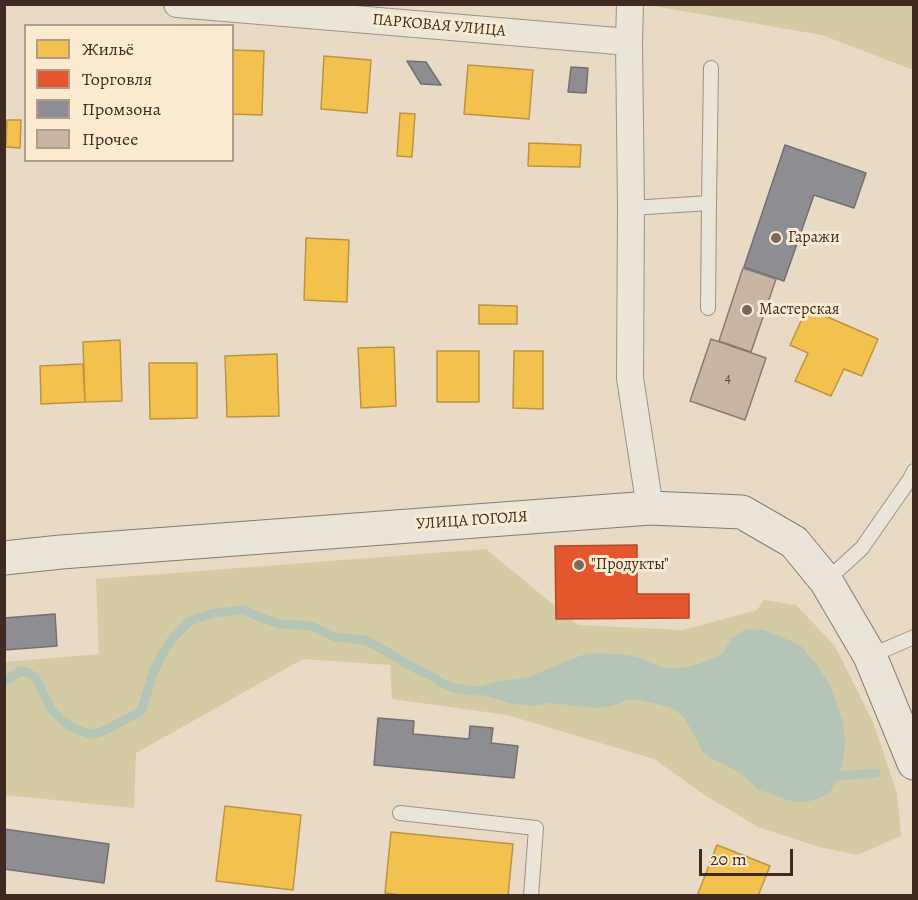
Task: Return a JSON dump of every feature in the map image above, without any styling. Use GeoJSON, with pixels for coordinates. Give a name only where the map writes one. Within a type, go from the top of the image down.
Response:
{"type":"FeatureCollection","features":[{"type":"Feature","properties":{"kind":"main road","name":"УЛИЦА ГОГОЛЯ"},"geometry":{"type":"LineString","coordinates":[[4,558],[650,508],[742,512],[794,542],[826,580],[870,656],[914,763]]}},
{"type":"Feature","properties":{"kind":"street","name":"ПАРКОВАЯ УЛИЦА"},"geometry":{"type":"LineString","coordinates":[[177,4],[629,42]]}},
{"type":"Feature","properties":{"kind":"street"},"geometry":{"type":"LineString","coordinates":[[630,4],[630,378],[650,508]]}},
{"type":"Feature","properties":{"kind":"lane"},"geometry":{"type":"LineString","coordinates":[[708,308],[711,68]]}},
{"type":"Feature","properties":{"kind":"lane"},"geometry":{"type":"LineString","coordinates":[[631,208],[709,203]]}},
{"type":"Feature","properties":{"kind":"lane"},"geometry":{"type":"LineString","coordinates":[[826,580],[862,548],[914,471]]}},
{"type":"Feature","properties":{"kind":"lane"},"geometry":{"type":"LineString","coordinates":[[870,656],[914,637]]}},
{"type":"Feature","properties":{"kind":"lane"},"geometry":{"type":"LineString","coordinates":[[400,813],[536,828],[531,896]]}},
{"type":"Feature","properties":{"kind":"shaded area"},"geometry":{"type":"Polygon","coordinates":[[[653,4],[913,5],[913,70],[822,35],[653,6],[653,4]]]}},
{"type":"Feature","properties":{"kind":"shaded area"},"geometry":{"type":"Polygon","coordinates":[[[486,549],[578,625],[683,630],[757,610],[764,600],[796,605],[835,646],[873,722],[897,793],[901,836],[857,855],[819,847],[758,827],[703,794],[654,759],[507,715],[392,699],[390,665],[303,659],[136,753],[134,808],[5,795],[5,662],[99,654],[96,579],[486,549]]]}},
{"type":"Feature","properties":{"kind":"shaded area"},"geometry":{"type":"Polygon","coordinates":[[[749,629],[763,630],[801,646],[830,685],[843,722],[845,744],[842,766],[835,785],[829,793],[819,798],[807,802],[794,802],[759,790],[740,773],[703,752],[684,717],[672,708],[639,700],[628,700],[612,706],[596,708],[550,703],[532,706],[508,703],[472,691],[500,681],[528,677],[585,654],[627,655],[670,668],[692,666],[719,656],[731,639],[749,629]]]}},
{"type":"Feature","properties":{"kind":"building: Жильё"},"geometry":{"type":"Polygon","coordinates":[[[234,50],[264,51],[262,115],[234,114],[234,50]]]}},
{"type":"Feature","properties":{"kind":"building: Жильё"},"geometry":{"type":"Polygon","coordinates":[[[324,56],[371,60],[367,113],[321,109],[324,56]]]}},
{"type":"Feature","properties":{"kind":"building: Жильё"},"geometry":{"type":"Polygon","coordinates":[[[468,65],[533,70],[529,119],[464,114],[468,65]]]}},
{"type":"Feature","properties":{"kind":"building: Жильё"},"geometry":{"type":"Polygon","coordinates":[[[400,113],[415,114],[412,157],[397,156],[400,113]]]}},
{"type":"Feature","properties":{"kind":"building: Жильё"},"geometry":{"type":"Polygon","coordinates":[[[7,120],[21,120],[20,148],[6,147],[7,120]]]}},
{"type":"Feature","properties":{"kind":"building: Жильё"},"geometry":{"type":"Polygon","coordinates":[[[529,143],[581,145],[580,167],[528,166],[529,143]]]}},
{"type":"Feature","properties":{"kind":"building: Жильё"},"geometry":{"type":"Polygon","coordinates":[[[306,238],[349,240],[347,302],[304,300],[306,238]]]}},
{"type":"Feature","properties":{"kind":"building: Жильё"},"geometry":{"type":"Polygon","coordinates":[[[479,305],[517,306],[517,324],[479,324],[479,305]]]}},
{"type":"Feature","properties":{"kind":"building: Жильё"},"geometry":{"type":"Polygon","coordinates":[[[807,308],[878,339],[862,376],[844,369],[831,396],[795,381],[808,353],[790,345],[807,308]]]}},
{"type":"Feature","properties":{"kind":"building: Жильё"},"geometry":{"type":"Polygon","coordinates":[[[120,340],[122,401],[85,402],[83,342],[120,340]]]}},
{"type":"Feature","properties":{"kind":"building: Жильё"},"geometry":{"type":"Polygon","coordinates":[[[394,347],[396,406],[361,408],[358,348],[394,347]]]}},
{"type":"Feature","properties":{"kind":"building: Жильё"},"geometry":{"type":"Polygon","coordinates":[[[437,351],[479,351],[479,402],[437,402],[437,351]]]}},
{"type":"Feature","properties":{"kind":"building: Жильё"},"geometry":{"type":"Polygon","coordinates":[[[514,351],[543,351],[543,409],[513,408],[514,351]]]}},
{"type":"Feature","properties":{"kind":"building: Жильё"},"geometry":{"type":"Polygon","coordinates":[[[277,354],[279,416],[227,417],[225,356],[277,354]]]}},
{"type":"Feature","properties":{"kind":"building: Жильё"},"geometry":{"type":"Polygon","coordinates":[[[149,363],[197,363],[197,418],[150,419],[149,363]]]}},
{"type":"Feature","properties":{"kind":"building: Жильё"},"geometry":{"type":"Polygon","coordinates":[[[83,364],[85,402],[41,404],[40,366],[83,364]]]}},
{"type":"Feature","properties":{"kind":"building: Жильё"},"geometry":{"type":"Polygon","coordinates":[[[225,806],[301,815],[293,890],[216,881],[225,806]]]}},
{"type":"Feature","properties":{"kind":"building: Жильё"},"geometry":{"type":"Polygon","coordinates":[[[391,832],[513,844],[508,896],[410,896],[385,893],[391,832]]]}},
{"type":"Feature","properties":{"kind":"building: Жильё"},"geometry":{"type":"Polygon","coordinates":[[[717,845],[770,866],[758,896],[697,896],[717,845]]]}},
{"type":"Feature","properties":{"kind":"building: Торговля"},"geometry":{"type":"Polygon","coordinates":[[[637,545],[637,594],[689,594],[689,618],[556,619],[555,546],[637,545]]]}},
{"type":"Feature","properties":{"kind":"building: Промзона"},"geometry":{"type":"Polygon","coordinates":[[[407,61],[426,62],[441,85],[421,84],[407,61]]]}},
{"type":"Feature","properties":{"kind":"building: Промзона"},"geometry":{"type":"Polygon","coordinates":[[[571,67],[588,68],[586,93],[568,92],[571,67]]]}},
{"type":"Feature","properties":{"kind":"building: Промзона","name":"Гаражи"},"geometry":{"type":"Polygon","coordinates":[[[785,145],[866,173],[854,208],[814,195],[784,281],[744,267],[785,145]]]}},
{"type":"Feature","properties":{"kind":"building: Промзона"},"geometry":{"type":"Polygon","coordinates":[[[55,614],[57,646],[4,650],[4,618],[55,614]]]}},
{"type":"Feature","properties":{"kind":"building: Промзона"},"geometry":{"type":"Polygon","coordinates":[[[378,718],[414,721],[413,734],[469,739],[470,726],[493,728],[491,743],[518,746],[514,778],[374,765],[378,718]]]}},
{"type":"Feature","properties":{"kind":"building: Промзона"},"geometry":{"type":"Polygon","coordinates":[[[4,829],[109,844],[104,883],[4,869],[4,829]]]}},
{"type":"Feature","properties":{"kind":"building: Прочее","name":"Мастерская"},"geometry":{"type":"Polygon","coordinates":[[[743,268],[776,279],[751,352],[719,341],[743,268]]]}},
{"type":"Feature","properties":{"kind":"building: Прочее"},"geometry":{"type":"Polygon","coordinates":[[[711,339],[766,358],[745,420],[690,401],[711,339]]]}},
{"type":"Feature","properties":{"kind":"waterway"},"geometry":{"type":"LineString","coordinates":[[4,682],[20,671],[29,673],[36,679],[51,709],[61,719],[80,731],[90,734],[99,733],[142,709],[153,673],[164,651],[172,639],[190,621],[213,613],[243,610],[281,624],[311,626],[335,637],[365,640],[441,683],[455,688],[483,691]]}},
{"type":"Feature","properties":{"kind":"waterway"},"geometry":{"type":"LineString","coordinates":[[829,773],[839,776],[876,773]]}},
{"type":"Feature","properties":{"kind":"place","name":"Гаражи"},"geometry":{"type":"Point","coordinates":[776,238]}},
{"type":"Feature","properties":{"kind":"place","name":"Мастерская"},"geometry":{"type":"Point","coordinates":[747,310]}},
{"type":"Feature","properties":{"kind":"place","name":"\"Продукты\""},"geometry":{"type":"Point","coordinates":[579,565]}}]}
